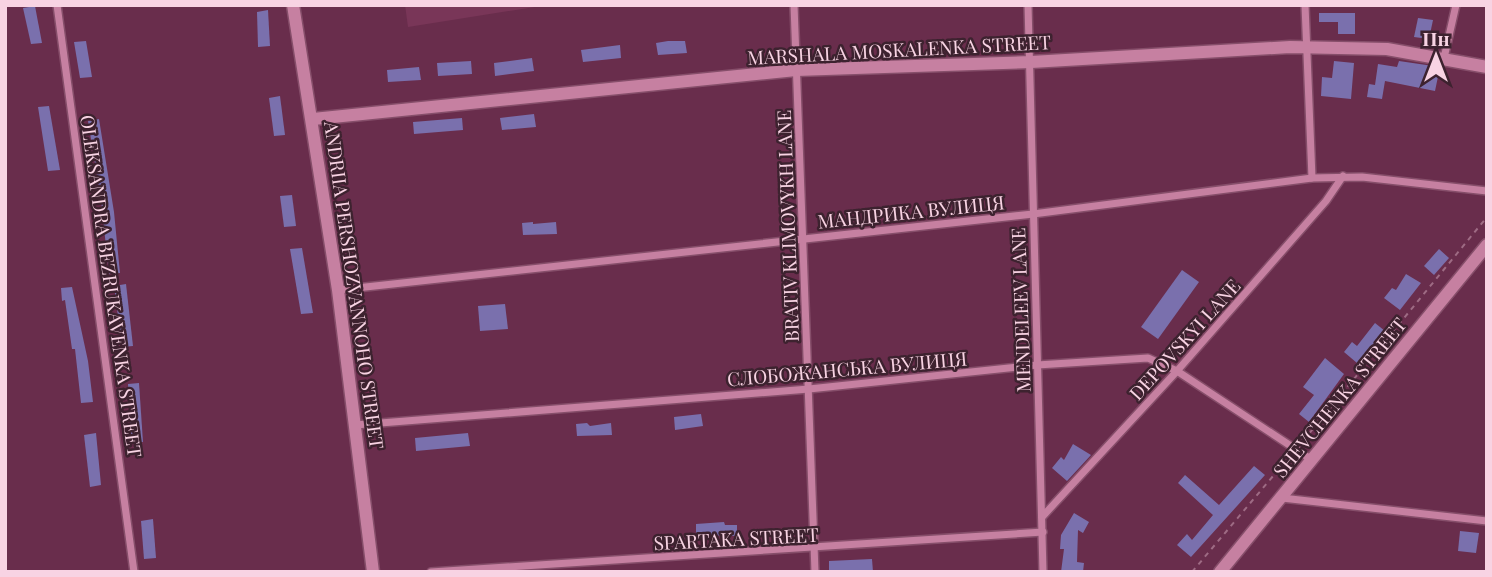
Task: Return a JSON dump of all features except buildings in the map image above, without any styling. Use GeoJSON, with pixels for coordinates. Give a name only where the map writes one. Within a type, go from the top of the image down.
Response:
{"type":"FeatureCollection","features":[{"type":"Feature","properties":{"kind":"street","name":"OLEKSANDRA BEZRUKAVENKA STREET"},"geometry":{"type":"LineString","coordinates":[[57,5],[134,572]]}},
{"type":"Feature","properties":{"kind":"street","name":"ANDRIIA PERSHOZVANNOHO STREET"},"geometry":{"type":"LineString","coordinates":[[293,5],[338,290],[373,572]]}},
{"type":"Feature","properties":{"kind":"street","name":"BRATIV KLIMOVYKH LANE"},"geometry":{"type":"LineString","coordinates":[[793,5],[815,572]]}},
{"type":"Feature","properties":{"kind":"street","name":"MENDELEEV LANE"},"geometry":{"type":"LineString","coordinates":[[1028,5],[1042,572]]}},
{"type":"Feature","properties":{"kind":"street"},"geometry":{"type":"LineString","coordinates":[[1305,5],[1312,178]]}},
{"type":"Feature","properties":{"kind":"street"},"geometry":{"type":"LineString","coordinates":[[1444,58],[1456,5]]}},
{"type":"Feature","properties":{"kind":"street","name":"MARSHALA MOSKALENKA STREET"},"geometry":{"type":"LineString","coordinates":[[313,119],[796,70],[1031,62],[1306,46],[1377,48],[1487,67]]}},
{"type":"Feature","properties":{"kind":"street","name":"МАНДРИКА ВУЛИЦЯ"},"geometry":{"type":"LineString","coordinates":[[338,290],[1033,214],[1312,178],[1343,176],[1487,191]]}},
{"type":"Feature","properties":{"kind":"street","name":"DEPOVSKYI LANE"},"geometry":{"type":"LineString","coordinates":[[1042,517],[1177,372],[1326,201],[1343,176]]}},
{"type":"Feature","properties":{"kind":"street","name":"SHEVCHENKA STREET"},"geometry":{"type":"LineString","coordinates":[[1220,572],[1487,245]]}},
{"type":"Feature","properties":{"kind":"street","name":"СЛОБОЖАНСЬКА ВУЛИЦЯ"},"geometry":{"type":"LineString","coordinates":[[355,425],[809,389],[1037,365],[1148,358],[1177,372],[1312,460]]}},
{"type":"Feature","properties":{"kind":"street"},"geometry":{"type":"LineString","coordinates":[[1281,498],[1487,522]]}},
{"type":"Feature","properties":{"kind":"street","name":"SPARTAKA STREET"},"geometry":{"type":"LineString","coordinates":[[430,572],[1043,532]]}},
{"type":"Feature","properties":{"kind":"path"},"geometry":{"type":"LineString","coordinates":[[1192,572],[1487,218]]}},
{"type":"Feature","properties":{"kind":"shaded area"},"geometry":{"type":"Polygon","coordinates":[[[405,5],[547,5],[408,27],[405,5]]]}}]}
